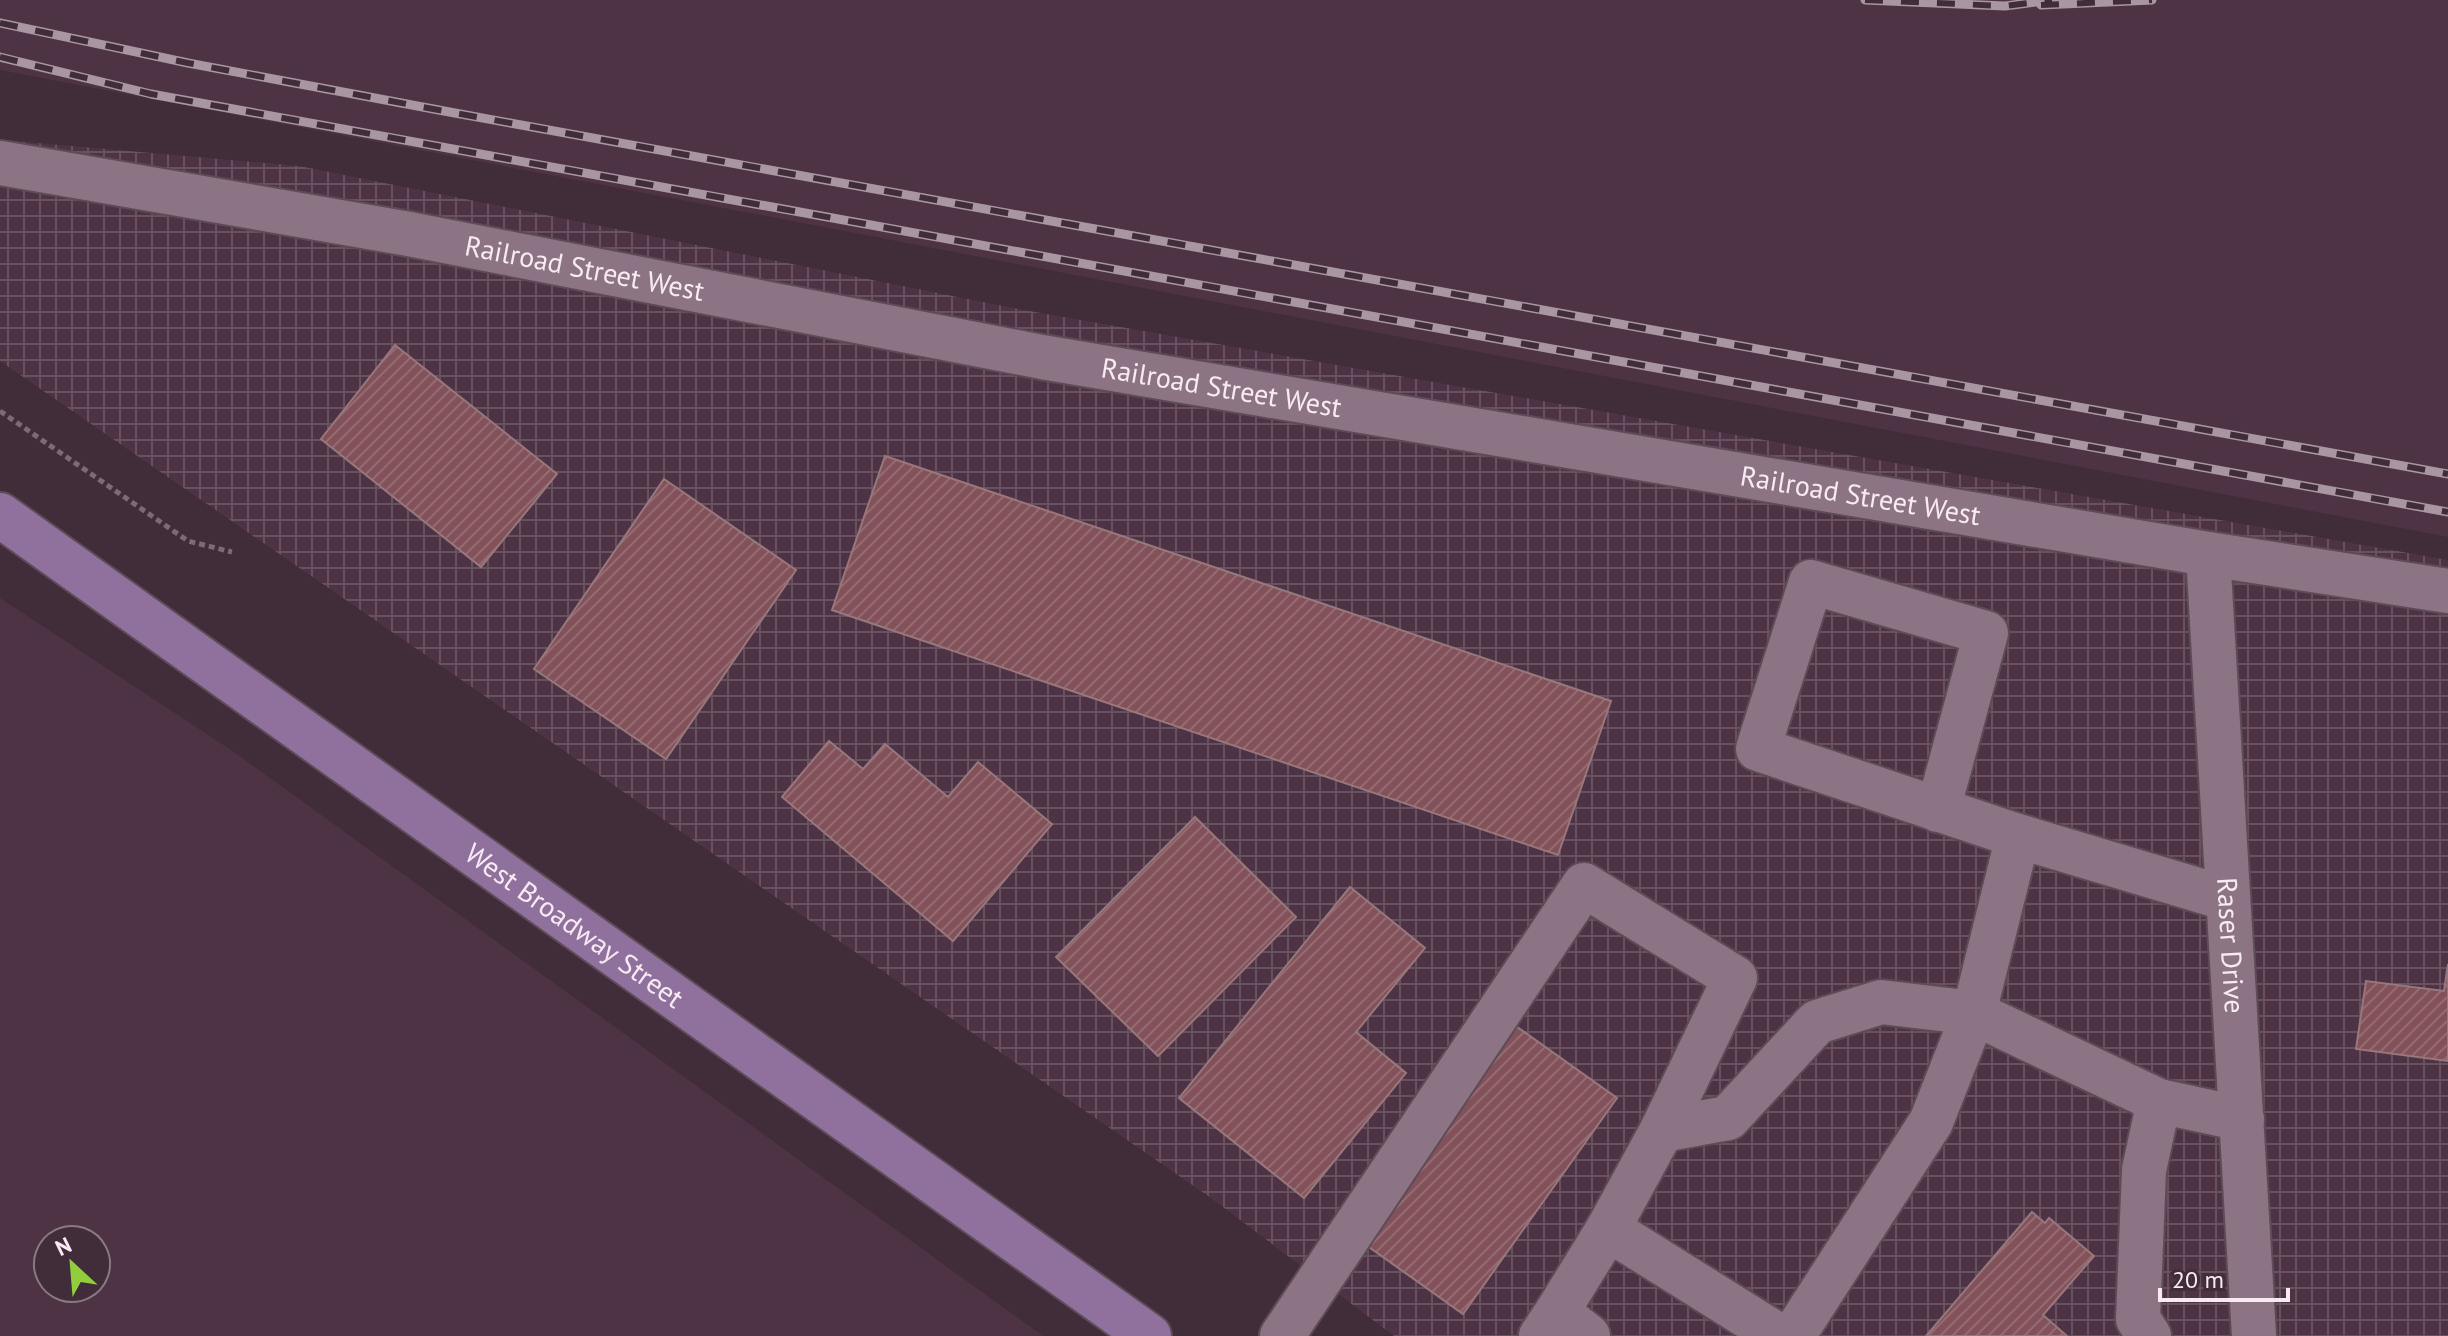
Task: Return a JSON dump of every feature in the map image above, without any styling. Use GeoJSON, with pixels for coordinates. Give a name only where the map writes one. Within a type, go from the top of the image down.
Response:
{"type":"FeatureCollection","features":[{"type":"Feature","properties":{"kind":"main road","name":"West Broadway Street"},"geometry":{"type":"LineString","coordinates":[[0,515],[1149,1336]]}},
{"type":"Feature","properties":{"kind":"street","name":"Railroad Street West"},"geometry":{"type":"LineString","coordinates":[[0,163],[409,234],[1042,357],[2208,554],[2448,591]]}},
{"type":"Feature","properties":{"kind":"street","name":"Raser Drive"},"geometry":{"type":"LineString","coordinates":[[2208,554],[2254,1336]]}},
{"type":"Feature","properties":{"kind":"street"},"geometry":{"type":"LineString","coordinates":[[1938,810],[1986,633],[1811,582],[1758,749],[1938,810],[2018,836],[2228,899]]}},
{"type":"Feature","properties":{"kind":"street"},"geometry":{"type":"LineString","coordinates":[[1793,1336],[1931,1122],[1974,1013],[2018,836]]}},
{"type":"Feature","properties":{"kind":"street"},"geometry":{"type":"LineString","coordinates":[[1282,1336],[1584,885],[1735,978],[1662,1130],[1608,1229],[1562,1328]]}},
{"type":"Feature","properties":{"kind":"street"},"geometry":{"type":"LineString","coordinates":[[1662,1130],[1728,1118],[1817,1022],[1881,1002],[1974,1013],[2159,1101],[2242,1119]]}},
{"type":"Feature","properties":{"kind":"street"},"geometry":{"type":"LineString","coordinates":[[2149,1336],[2138,1319],[2141,1229],[2144,1170],[2159,1101]]}},
{"type":"Feature","properties":{"kind":"street"},"geometry":{"type":"LineString","coordinates":[[1608,1229],[1779,1336]]}},
{"type":"Feature","properties":{"kind":"path"},"geometry":{"type":"LineString","coordinates":[[0,411],[188,541],[232,552]]}},
{"type":"Feature","properties":{"kind":"shaded area"},"geometry":{"type":"Polygon","coordinates":[[[0,0],[2448,0],[2448,537],[0,70],[0,0]]]}},
{"type":"Feature","properties":{"kind":"shaded area"},"geometry":{"type":"Polygon","coordinates":[[[15,141],[299,166],[1018,309],[2448,560],[2448,1336],[1394,1336],[1211,1198],[0,361],[0,160],[15,141]]]}},
{"type":"Feature","properties":{"kind":"shaded area"},"geometry":{"type":"Polygon","coordinates":[[[0,598],[234,752],[1043,1336],[0,1336],[0,598]]]}},
{"type":"Feature","properties":{"kind":"building"},"geometry":{"type":"Polygon","coordinates":[[[395,345],[557,474],[481,567],[321,439],[395,345]]]}},
{"type":"Feature","properties":{"kind":"building"},"geometry":{"type":"Polygon","coordinates":[[[885,456],[1611,701],[1558,855],[832,610],[885,456]]]}},
{"type":"Feature","properties":{"kind":"building"},"geometry":{"type":"Polygon","coordinates":[[[664,479],[796,570],[666,759],[534,669],[664,479]]]}},
{"type":"Feature","properties":{"kind":"building"},"geometry":{"type":"Polygon","coordinates":[[[829,741],[863,769],[885,744],[948,797],[978,762],[1052,824],[953,941],[782,797],[829,741]]]}},
{"type":"Feature","properties":{"kind":"building"},"geometry":{"type":"Polygon","coordinates":[[[1195,817],[1296,917],[1158,1056],[1056,957],[1195,817]]]}},
{"type":"Feature","properties":{"kind":"building"},"geometry":{"type":"Polygon","coordinates":[[[1350,887],[1425,948],[1356,1032],[1406,1073],[1304,1198],[1179,1098],[1350,887]]]}},
{"type":"Feature","properties":{"kind":"building"},"geometry":{"type":"Polygon","coordinates":[[[2448,964],[2448,1061],[2356,1049],[2366,981],[2444,991],[2448,964]]]}},
{"type":"Feature","properties":{"kind":"building"},"geometry":{"type":"Polygon","coordinates":[[[1513,1024],[1617,1098],[1463,1314],[1359,1240],[1513,1024]]]}},
{"type":"Feature","properties":{"kind":"building"},"geometry":{"type":"Polygon","coordinates":[[[2032,1212],[2045,1223],[2049,1218],[2094,1256],[2043,1315],[2067,1336],[1926,1336],[2032,1212]]]}},
{"type":"Feature","properties":{"kind":"railway"},"geometry":{"type":"LineString","coordinates":[[1865,0],[2005,6],[2052,0]]}},
{"type":"Feature","properties":{"kind":"railway"},"geometry":{"type":"LineString","coordinates":[[2041,5],[2152,0]]}},
{"type":"Feature","properties":{"kind":"railway"},"geometry":{"type":"LineString","coordinates":[[0,23],[188,63],[444,111],[2448,474]]}},
{"type":"Feature","properties":{"kind":"railway"},"geometry":{"type":"LineString","coordinates":[[0,57],[151,94],[2448,512]]}}]}
